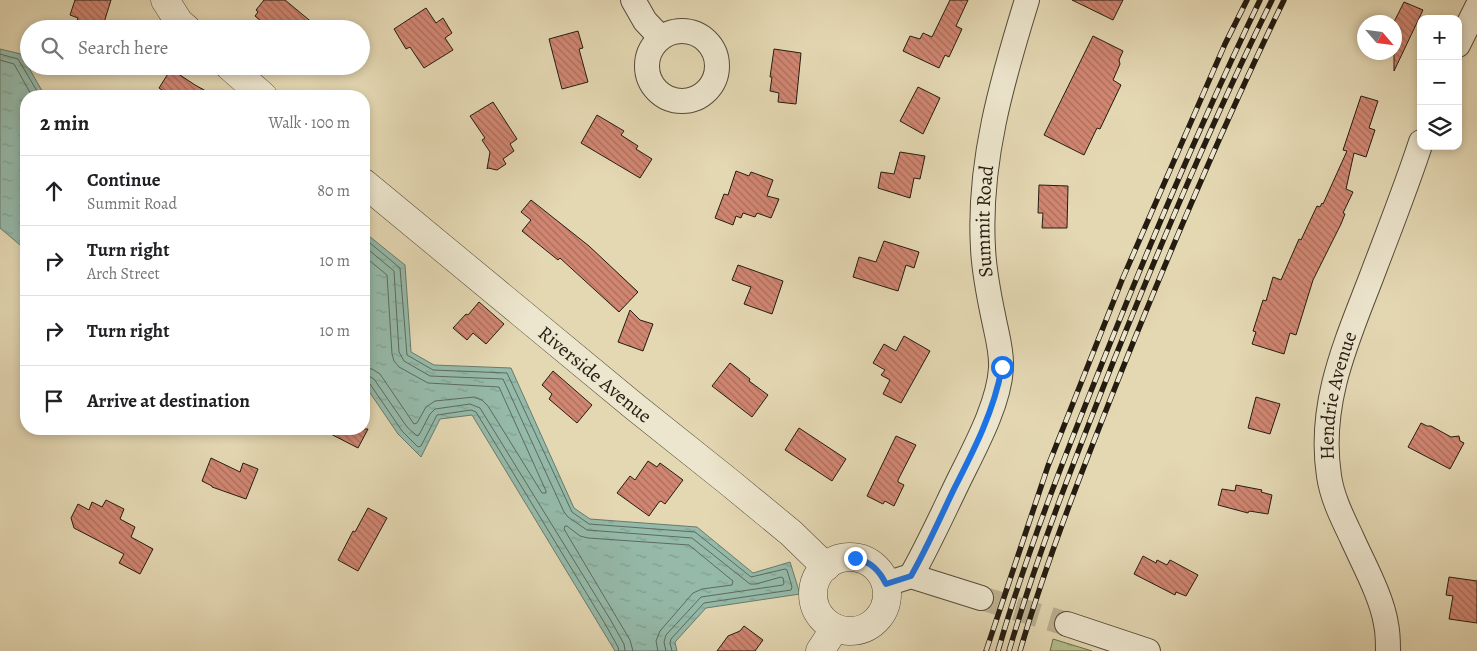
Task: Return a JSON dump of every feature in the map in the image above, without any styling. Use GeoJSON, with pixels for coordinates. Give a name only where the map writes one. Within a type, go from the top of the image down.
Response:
{"type":"FeatureCollection","features":[{"type":"Feature","properties":{"kind":"street"},"geometry":{"type":"LineString","coordinates":[[165,0],[178,20]]}},
{"type":"Feature","properties":{"kind":"street"},"geometry":{"type":"LineString","coordinates":[[633,0],[645,21],[661,38]]}},
{"type":"Feature","properties":{"kind":"street","name":"Summit Road"},"geometry":{"type":"LineString","coordinates":[[898,580],[975,446],[993,404],[998,386],[1002,367],[987,288],[983,249],[983,189],[994,118],[1027,0]]}},
{"type":"Feature","properties":{"kind":"street"},"geometry":{"type":"LineString","coordinates":[[1462,37],[1477,7]]}},
{"type":"Feature","properties":{"kind":"street"},"geometry":{"type":"LineString","coordinates":[[239,75],[256,90]]}},
{"type":"Feature","properties":{"kind":"street","name":"Hendrie Avenue"},"geometry":{"type":"LineString","coordinates":[[1388,651],[1386,623],[1375,590],[1338,507],[1329,477],[1326,446],[1328,412],[1336,371],[1349,332],[1395,216],[1418,150]]}},
{"type":"Feature","properties":{"kind":"street","name":"Riverside Avenue"},"geometry":{"type":"LineString","coordinates":[[370,188],[635,407],[750,499],[826,567]]}},
{"type":"Feature","properties":{"kind":"street"},"geometry":{"type":"LineString","coordinates":[[898,580],[878,619],[871,625],[853,631],[835,628],[825,621],[818,612],[814,600],[814,588],[818,576],[834,561],[845,558],[866,560],[875,566],[882,575],[898,580],[981,598]]}},
{"type":"Feature","properties":{"kind":"street"},"geometry":{"type":"LineString","coordinates":[[1067,624],[1139,649]]}},
{"type":"Feature","properties":{"kind":"street"},"geometry":{"type":"LineString","coordinates":[[820,651],[835,628]]}},
{"type":"Feature","properties":{"kind":"green space"},"geometry":{"type":"Polygon","coordinates":[[[1053,639],[1092,651],[1050,651],[1053,639]]]}},
{"type":"Feature","properties":{"kind":"water"},"geometry":{"type":"Polygon","coordinates":[[[0,49],[20,54],[20,75],[33,75],[42,90],[20,90],[20,245],[0,228],[0,49]]]}},
{"type":"Feature","properties":{"kind":"water"},"geometry":{"type":"Polygon","coordinates":[[[370,237],[405,265],[411,352],[434,365],[511,368],[574,508],[590,519],[697,527],[753,573],[790,562],[800,594],[706,608],[675,642],[677,651],[615,651],[472,415],[440,419],[421,457],[398,434],[370,393],[370,237]]]}},
{"type":"Feature","properties":{"kind":"building"},"geometry":{"type":"Polygon","coordinates":[[[75,0],[111,0],[105,20],[77,20],[78,18],[70,15],[75,0]]]}},
{"type":"Feature","properties":{"kind":"building"},"geometry":{"type":"Polygon","coordinates":[[[264,0],[285,0],[309,20],[260,20],[255,16],[258,12],[256,10],[264,0]]]}},
{"type":"Feature","properties":{"kind":"building"},"geometry":{"type":"Polygon","coordinates":[[[950,0],[968,0],[956,26],[962,29],[949,57],[945,55],[939,68],[903,51],[910,36],[920,39],[923,33],[932,37],[950,0]]]}},
{"type":"Feature","properties":{"kind":"building"},"geometry":{"type":"Polygon","coordinates":[[[1072,0],[1123,0],[1113,20],[1072,0]]]}},
{"type":"Feature","properties":{"kind":"building"},"geometry":{"type":"Polygon","coordinates":[[[1404,2],[1423,10],[1421,15],[1417,15],[1417,23],[1402,54],[1402,15],[1398,15],[1404,2]]]}},
{"type":"Feature","properties":{"kind":"building"},"geometry":{"type":"Polygon","coordinates":[[[426,8],[436,23],[443,18],[452,33],[445,38],[453,50],[424,68],[410,47],[406,49],[394,29],[426,8]]]}},
{"type":"Feature","properties":{"kind":"building"},"geometry":{"type":"Polygon","coordinates":[[[578,31],[583,48],[579,49],[588,82],[562,89],[549,39],[578,31]]]}},
{"type":"Feature","properties":{"kind":"building"},"geometry":{"type":"Polygon","coordinates":[[[1093,36],[1123,51],[1113,80],[1121,85],[1100,129],[1097,128],[1084,155],[1044,135],[1093,36]]]}},
{"type":"Feature","properties":{"kind":"building"},"geometry":{"type":"Polygon","coordinates":[[[774,49],[801,53],[796,104],[778,102],[779,93],[770,91],[774,49]]]}},
{"type":"Feature","properties":{"kind":"building"},"geometry":{"type":"Polygon","coordinates":[[[1394,60],[1399,60],[1394,71],[1394,60]]]}},
{"type":"Feature","properties":{"kind":"building"},"geometry":{"type":"Polygon","coordinates":[[[167,75],[180,75],[204,90],[162,90],[159,88],[167,75]]]}},
{"type":"Feature","properties":{"kind":"building"},"geometry":{"type":"Polygon","coordinates":[[[918,87],[940,98],[923,134],[900,121],[918,87]]]}},
{"type":"Feature","properties":{"kind":"building"},"geometry":{"type":"Polygon","coordinates":[[[1361,96],[1378,101],[1369,128],[1375,130],[1366,157],[1354,153],[1346,189],[1353,192],[1343,213],[1345,214],[1341,224],[1313,280],[1296,335],[1290,333],[1284,354],[1252,344],[1256,332],[1253,331],[1263,300],[1266,301],[1273,277],[1281,280],[1299,239],[1301,240],[1317,206],[1320,207],[1323,204],[1347,151],[1343,150],[1361,96]]]}},
{"type":"Feature","properties":{"kind":"building"},"geometry":{"type":"Polygon","coordinates":[[[493,102],[517,139],[510,144],[514,151],[503,159],[506,164],[497,170],[487,169],[490,152],[482,140],[485,138],[470,116],[493,102]]]}},
{"type":"Feature","properties":{"kind":"building"},"geometry":{"type":"Polygon","coordinates":[[[597,115],[624,131],[621,135],[638,146],[636,149],[652,159],[640,178],[581,143],[597,115]]]}},
{"type":"Feature","properties":{"kind":"building"},"geometry":{"type":"Polygon","coordinates":[[[900,152],[925,156],[920,179],[914,178],[910,198],[878,188],[881,172],[894,174],[900,152]]]}},
{"type":"Feature","properties":{"kind":"building"},"geometry":{"type":"Polygon","coordinates":[[[736,171],[749,176],[751,172],[773,180],[767,196],[779,199],[771,218],[757,213],[755,217],[743,213],[741,218],[736,216],[733,225],[715,218],[724,194],[728,195],[736,171]]]}},
{"type":"Feature","properties":{"kind":"building"},"geometry":{"type":"Polygon","coordinates":[[[1039,185],[1068,186],[1067,228],[1042,228],[1043,213],[1038,213],[1039,185]]]}},
{"type":"Feature","properties":{"kind":"building"},"geometry":{"type":"Polygon","coordinates":[[[531,200],[589,246],[638,292],[619,312],[560,258],[558,260],[522,231],[531,220],[521,212],[531,200]]]}},
{"type":"Feature","properties":{"kind":"building"},"geometry":{"type":"Polygon","coordinates":[[[884,241],[919,252],[914,268],[906,265],[898,291],[853,277],[859,257],[876,262],[884,241]]]}},
{"type":"Feature","properties":{"kind":"building"},"geometry":{"type":"Polygon","coordinates":[[[738,265],[783,281],[772,314],[744,304],[751,287],[732,280],[738,265]]]}},
{"type":"Feature","properties":{"kind":"building"},"geometry":{"type":"Polygon","coordinates":[[[479,302],[504,324],[486,344],[473,333],[467,340],[453,328],[479,302]]]}},
{"type":"Feature","properties":{"kind":"building"},"geometry":{"type":"Polygon","coordinates":[[[630,310],[640,320],[653,324],[643,351],[618,342],[630,310]]]}},
{"type":"Feature","properties":{"kind":"building"},"geometry":{"type":"Polygon","coordinates":[[[904,336],[930,351],[901,403],[883,394],[890,380],[881,375],[885,370],[873,363],[884,344],[896,351],[904,336]]]}},
{"type":"Feature","properties":{"kind":"building"},"geometry":{"type":"Polygon","coordinates":[[[730,363],[750,379],[749,381],[768,395],[752,417],[712,386],[730,363]]]}},
{"type":"Feature","properties":{"kind":"building"},"geometry":{"type":"Polygon","coordinates":[[[553,371],[592,405],[577,423],[549,399],[552,394],[542,385],[553,371]]]}},
{"type":"Feature","properties":{"kind":"building"},"geometry":{"type":"Polygon","coordinates":[[[1256,397],[1280,404],[1270,434],[1248,428],[1256,397]]]}},
{"type":"Feature","properties":{"kind":"building"},"geometry":{"type":"Polygon","coordinates":[[[1421,423],[1431,426],[1451,437],[1459,436],[1460,441],[1464,443],[1450,469],[1408,447],[1421,423]]]}},
{"type":"Feature","properties":{"kind":"building"},"geometry":{"type":"Polygon","coordinates":[[[799,428],[846,459],[832,481],[785,450],[799,428]]]}},
{"type":"Feature","properties":{"kind":"building"},"geometry":{"type":"Polygon","coordinates":[[[333,435],[365,435],[358,448],[333,435]]]}},
{"type":"Feature","properties":{"kind":"building"},"geometry":{"type":"Polygon","coordinates":[[[896,436],[916,445],[898,480],[898,482],[904,485],[894,506],[885,501],[883,504],[867,496],[896,436]]]}},
{"type":"Feature","properties":{"kind":"building"},"geometry":{"type":"Polygon","coordinates":[[[211,458],[240,472],[243,463],[258,469],[246,499],[212,487],[202,481],[211,458]]]}},
{"type":"Feature","properties":{"kind":"building"},"geometry":{"type":"Polygon","coordinates":[[[648,461],[657,467],[660,463],[683,480],[665,504],[661,501],[659,502],[649,516],[617,493],[630,476],[635,480],[648,461]]]}},
{"type":"Feature","properties":{"kind":"building"},"geometry":{"type":"Polygon","coordinates":[[[1236,485],[1262,490],[1261,492],[1272,495],[1268,514],[1249,511],[1248,513],[1218,505],[1222,489],[1235,491],[1236,485]]]}},
{"type":"Feature","properties":{"kind":"building"},"geometry":{"type":"Polygon","coordinates":[[[106,500],[124,509],[120,519],[135,527],[131,537],[153,549],[140,574],[119,563],[124,554],[74,528],[71,518],[78,504],[89,510],[92,502],[102,507],[106,500]]]}},
{"type":"Feature","properties":{"kind":"building"},"geometry":{"type":"Polygon","coordinates":[[[368,508],[387,518],[358,571],[338,560],[368,508]]]}},
{"type":"Feature","properties":{"kind":"building"},"geometry":{"type":"Polygon","coordinates":[[[1143,556],[1156,563],[1157,560],[1167,565],[1170,560],[1198,575],[1186,596],[1176,592],[1175,595],[1134,574],[1143,556]]]}},
{"type":"Feature","properties":{"kind":"building"},"geometry":{"type":"Polygon","coordinates":[[[1449,577],[1477,581],[1477,623],[1449,619],[1453,596],[1446,595],[1449,577]]]}},
{"type":"Feature","properties":{"kind":"building"},"geometry":{"type":"Polygon","coordinates":[[[744,626],[763,640],[755,651],[717,651],[728,636],[740,631],[744,626]]]}},
{"type":"Feature","properties":{"kind":"tunnel"},"geometry":{"type":"LineString","coordinates":[[981,598],[1067,624]]}},
{"type":"Feature","properties":{"kind":"railway"},"geometry":{"type":"LineString","coordinates":[[986,651],[1048,466],[1122,280],[1225,44],[1247,0]]}},
{"type":"Feature","properties":{"kind":"railway"},"geometry":{"type":"LineString","coordinates":[[998,651],[1034,539],[1105,356],[1180,176],[1260,0]]}},
{"type":"Feature","properties":{"kind":"railway"},"geometry":{"type":"LineString","coordinates":[[1009,651],[1045,541],[1114,360],[1190,178],[1272,0]]}},
{"type":"Feature","properties":{"kind":"railway"},"geometry":{"type":"LineString","coordinates":[[1020,651],[1055,545],[1122,370],[1200,184],[1284,0]]}},
{"type":"Feature","properties":{"kind":"route"},"geometry":{"type":"LineString","coordinates":[[855,558],[866,560],[875,566],[886,584],[911,576],[975,446],[993,404],[1002,367]]}}]}
